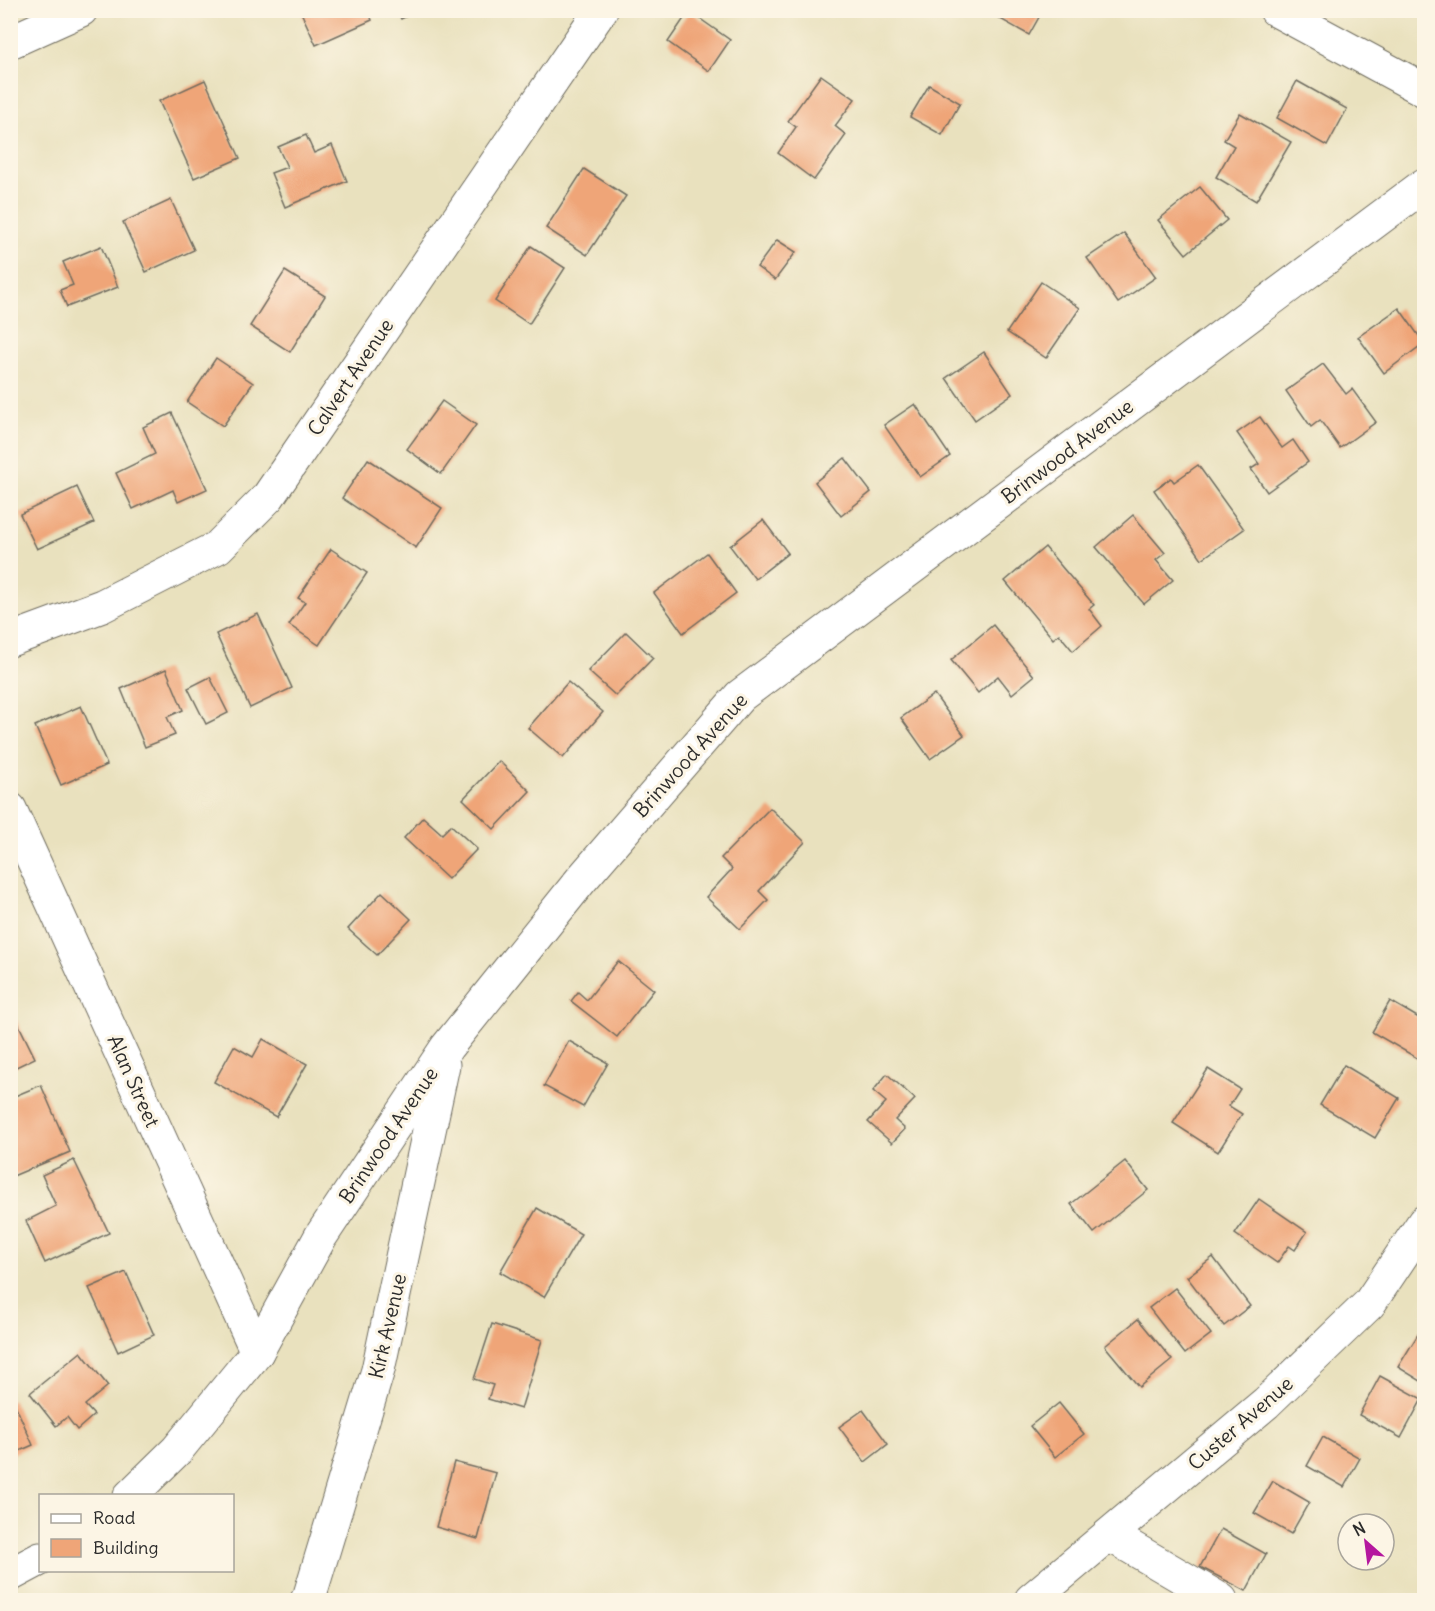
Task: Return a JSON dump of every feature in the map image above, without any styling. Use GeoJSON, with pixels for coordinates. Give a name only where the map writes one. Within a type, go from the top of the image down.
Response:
{"type":"FeatureCollection","features":[{"type":"Feature","properties":{"kind":"street"},"geometry":{"type":"LineString","coordinates":[[10,42],[81,10]]}},
{"type":"Feature","properties":{"kind":"street","name":"Calvert Avenue"},"geometry":{"type":"LineString","coordinates":[[10,640],[102,606],[218,547],[268,497],[601,10]]}},
{"type":"Feature","properties":{"kind":"street"},"geometry":{"type":"LineString","coordinates":[[1276,10],[1425,90]]}},
{"type":"Feature","properties":{"kind":"street","name":"Brinwood Avenue"},"geometry":{"type":"LineString","coordinates":[[132,1494],[177,1450],[257,1352],[321,1236],[447,1047],[581,880],[740,696],[1425,185]]}},
{"type":"Feature","properties":{"kind":"street","name":"Alan Street"},"geometry":{"type":"LineString","coordinates":[[10,809],[257,1352]]}},
{"type":"Feature","properties":{"kind":"street","name":"Kirk Avenue"},"geometry":{"type":"LineString","coordinates":[[308,1600],[378,1370],[447,1047]]}},
{"type":"Feature","properties":{"kind":"street","name":"Custer Avenue"},"geometry":{"type":"LineString","coordinates":[[1031,1600],[1266,1403],[1369,1304],[1425,1222]]}},
{"type":"Feature","properties":{"kind":"street"},"geometry":{"type":"LineString","coordinates":[[1110,1535],[1221,1600]]}},
{"type":"Feature","properties":{"kind":"street"},"geometry":{"type":"LineString","coordinates":[[10,1575],[39,1559]]}},
{"type":"Feature","properties":{"kind":"building"},"geometry":{"type":"Polygon","coordinates":[[[300,10],[368,10],[372,20],[316,45],[300,10]]]}},
{"type":"Feature","properties":{"kind":"building"},"geometry":{"type":"Polygon","coordinates":[[[397,10],[419,10],[401,19],[397,10]]]}},
{"type":"Feature","properties":{"kind":"building"},"geometry":{"type":"Polygon","coordinates":[[[990,10],[1043,10],[1029,35],[988,12],[990,10]]]}},
{"type":"Feature","properties":{"kind":"building"},"geometry":{"type":"Polygon","coordinates":[[[689,11],[730,40],[709,71],[668,42],[689,11]]]}},
{"type":"Feature","properties":{"kind":"building"},"geometry":{"type":"Polygon","coordinates":[[[821,75],[855,99],[835,126],[846,135],[814,180],[778,153],[796,127],[788,121],[821,75]]]}},
{"type":"Feature","properties":{"kind":"building"},"geometry":{"type":"Polygon","coordinates":[[[205,80],[240,158],[194,178],[159,101],[205,80]]]}},
{"type":"Feature","properties":{"kind":"building"},"geometry":{"type":"Polygon","coordinates":[[[1297,81],[1347,109],[1327,146],[1277,118],[1297,81]]]}},
{"type":"Feature","properties":{"kind":"building"},"geometry":{"type":"Polygon","coordinates":[[[929,85],[960,103],[942,135],[910,117],[929,85]]]}},
{"type":"Feature","properties":{"kind":"building"},"geometry":{"type":"Polygon","coordinates":[[[1240,113],[1291,142],[1256,201],[1216,177],[1234,146],[1224,140],[1240,113]]]}},
{"type":"Feature","properties":{"kind":"building"},"geometry":{"type":"Polygon","coordinates":[[[306,135],[314,153],[332,145],[347,181],[285,207],[271,173],[287,167],[278,147],[306,135]]]}},
{"type":"Feature","properties":{"kind":"building"},"geometry":{"type":"Polygon","coordinates":[[[584,169],[626,196],[587,255],[546,228],[584,169]]]}},
{"type":"Feature","properties":{"kind":"building"},"geometry":{"type":"Polygon","coordinates":[[[1200,187],[1227,220],[1186,254],[1158,220],[1200,187]]]}},
{"type":"Feature","properties":{"kind":"building"},"geometry":{"type":"Polygon","coordinates":[[[171,200],[194,250],[146,272],[123,222],[171,200]]]}},
{"type":"Feature","properties":{"kind":"building"},"geometry":{"type":"Polygon","coordinates":[[[1124,233],[1156,277],[1118,303],[1087,258],[1124,233]]]}},
{"type":"Feature","properties":{"kind":"building"},"geometry":{"type":"Polygon","coordinates":[[[777,240],[796,252],[775,280],[757,267],[777,240]]]}},
{"type":"Feature","properties":{"kind":"building"},"geometry":{"type":"Polygon","coordinates":[[[101,246],[118,287],[67,307],[60,290],[73,285],[63,262],[101,246]]]}},
{"type":"Feature","properties":{"kind":"building"},"geometry":{"type":"Polygon","coordinates":[[[531,246],[565,268],[529,324],[495,301],[531,246]]]}},
{"type":"Feature","properties":{"kind":"building"},"geometry":{"type":"Polygon","coordinates":[[[285,271],[325,296],[290,352],[250,326],[285,271]]]}},
{"type":"Feature","properties":{"kind":"building"},"geometry":{"type":"Polygon","coordinates":[[[1041,282],[1080,308],[1046,358],[1007,332],[1041,282]]]}},
{"type":"Feature","properties":{"kind":"building"},"geometry":{"type":"Polygon","coordinates":[[[1399,308],[1424,343],[1384,373],[1358,337],[1399,308]]]}},
{"type":"Feature","properties":{"kind":"building"},"geometry":{"type":"Polygon","coordinates":[[[984,352],[1012,394],[975,420],[946,378],[984,352]]]}},
{"type":"Feature","properties":{"kind":"building"},"geometry":{"type":"Polygon","coordinates":[[[216,358],[253,383],[223,426],[187,402],[216,358]]]}},
{"type":"Feature","properties":{"kind":"building"},"geometry":{"type":"Polygon","coordinates":[[[1323,364],[1346,394],[1352,389],[1376,422],[1340,448],[1320,420],[1311,427],[1286,391],[1323,364]]]}},
{"type":"Feature","properties":{"kind":"building"},"geometry":{"type":"Polygon","coordinates":[[[442,401],[476,425],[441,474],[407,449],[442,401]]]}},
{"type":"Feature","properties":{"kind":"building"},"geometry":{"type":"Polygon","coordinates":[[[915,404],[950,456],[920,477],[884,425],[915,404]]]}},
{"type":"Feature","properties":{"kind":"building"},"geometry":{"type":"Polygon","coordinates":[[[172,413],[207,489],[178,502],[173,490],[133,509],[116,473],[155,454],[143,427],[172,413]]]}},
{"type":"Feature","properties":{"kind":"building"},"geometry":{"type":"Polygon","coordinates":[[[1260,417],[1282,448],[1293,440],[1308,462],[1267,492],[1251,469],[1259,464],[1237,433],[1260,417]]]}},
{"type":"Feature","properties":{"kind":"building"},"geometry":{"type":"Polygon","coordinates":[[[845,458],[871,492],[841,516],[815,482],[845,458]]]}},
{"type":"Feature","properties":{"kind":"building"},"geometry":{"type":"Polygon","coordinates":[[[368,459],[442,508],[416,548],[342,498],[368,459]]]}},
{"type":"Feature","properties":{"kind":"building"},"geometry":{"type":"Polygon","coordinates":[[[1198,465],[1244,529],[1202,559],[1154,490],[1171,478],[1174,482],[1198,465]]]}},
{"type":"Feature","properties":{"kind":"building"},"geometry":{"type":"Polygon","coordinates":[[[77,487],[94,523],[37,549],[20,514],[77,487]]]}},
{"type":"Feature","properties":{"kind":"building"},"geometry":{"type":"Polygon","coordinates":[[[1133,515],[1165,553],[1156,560],[1173,580],[1144,604],[1096,547],[1133,515]]]}},
{"type":"Feature","properties":{"kind":"building"},"geometry":{"type":"Polygon","coordinates":[[[763,520],[788,553],[755,579],[730,546],[763,520]]]}},
{"type":"Feature","properties":{"kind":"building"},"geometry":{"type":"Polygon","coordinates":[[[1045,547],[1094,605],[1089,609],[1102,626],[1073,651],[1059,634],[1053,639],[1005,581],[1045,547]]]}},
{"type":"Feature","properties":{"kind":"building"},"geometry":{"type":"Polygon","coordinates":[[[331,549],[367,573],[319,645],[289,625],[305,602],[298,598],[331,549]]]}},
{"type":"Feature","properties":{"kind":"building"},"geometry":{"type":"Polygon","coordinates":[[[707,553],[736,593],[683,633],[654,593],[707,553]]]}},
{"type":"Feature","properties":{"kind":"building"},"geometry":{"type":"Polygon","coordinates":[[[258,614],[292,688],[250,708],[216,634],[258,614]]]}},
{"type":"Feature","properties":{"kind":"building"},"geometry":{"type":"Polygon","coordinates":[[[993,625],[1034,676],[1012,694],[998,676],[978,693],[951,660],[993,625]]]}},
{"type":"Feature","properties":{"kind":"building"},"geometry":{"type":"Polygon","coordinates":[[[626,632],[653,658],[616,696],[588,671],[626,632]]]}},
{"type":"Feature","properties":{"kind":"building"},"geometry":{"type":"Polygon","coordinates":[[[166,669],[183,710],[167,717],[175,735],[145,747],[121,689],[166,669]]]}},
{"type":"Feature","properties":{"kind":"building"},"geometry":{"type":"Polygon","coordinates":[[[210,677],[228,713],[206,724],[188,688],[210,677]]]}},
{"type":"Feature","properties":{"kind":"building"},"geometry":{"type":"Polygon","coordinates":[[[568,682],[603,712],[563,758],[528,728],[568,682]]]}},
{"type":"Feature","properties":{"kind":"building"},"geometry":{"type":"Polygon","coordinates":[[[934,694],[964,735],[930,759],[901,718],[934,694]]]}},
{"type":"Feature","properties":{"kind":"building"},"geometry":{"type":"Polygon","coordinates":[[[81,706],[107,765],[61,785],[35,726],[81,706]]]}},
{"type":"Feature","properties":{"kind":"building"},"geometry":{"type":"Polygon","coordinates":[[[499,761],[530,791],[494,829],[463,799],[499,761]]]}},
{"type":"Feature","properties":{"kind":"building"},"geometry":{"type":"Polygon","coordinates":[[[770,808],[805,842],[759,891],[768,900],[740,929],[706,897],[732,869],[721,858],[770,808]]]}},
{"type":"Feature","properties":{"kind":"building"},"geometry":{"type":"Polygon","coordinates":[[[423,817],[442,834],[451,825],[477,849],[448,879],[404,838],[423,817]]]}},
{"type":"Feature","properties":{"kind":"building"},"geometry":{"type":"Polygon","coordinates":[[[382,892],[411,919],[377,955],[348,929],[382,892]]]}},
{"type":"Feature","properties":{"kind":"building"},"geometry":{"type":"Polygon","coordinates":[[[618,961],[654,990],[617,1037],[571,1001],[578,992],[587,1000],[618,961]]]}},
{"type":"Feature","properties":{"kind":"building"},"geometry":{"type":"Polygon","coordinates":[[[1390,1001],[1424,1021],[1424,1058],[1422,1061],[1372,1032],[1390,1001]]]}},
{"type":"Feature","properties":{"kind":"building"},"geometry":{"type":"Polygon","coordinates":[[[10,1007],[35,1058],[10,1070],[10,1007]]]}},
{"type":"Feature","properties":{"kind":"building"},"geometry":{"type":"Polygon","coordinates":[[[263,1039],[307,1064],[276,1117],[214,1082],[234,1046],[253,1057],[263,1039]]]}},
{"type":"Feature","properties":{"kind":"building"},"geometry":{"type":"Polygon","coordinates":[[[569,1041],[608,1063],[583,1107],[544,1086],[569,1041]]]}},
{"type":"Feature","properties":{"kind":"building"},"geometry":{"type":"Polygon","coordinates":[[[1344,1065],[1399,1098],[1375,1138],[1320,1105],[1344,1065]]]}},
{"type":"Feature","properties":{"kind":"building"},"geometry":{"type":"Polygon","coordinates":[[[1208,1069],[1240,1089],[1229,1106],[1242,1114],[1218,1152],[1173,1123],[1208,1069]]]}},
{"type":"Feature","properties":{"kind":"building"},"geometry":{"type":"Polygon","coordinates":[[[887,1074],[915,1099],[895,1120],[905,1129],[892,1143],[868,1122],[886,1102],[873,1091],[887,1074]]]}},
{"type":"Feature","properties":{"kind":"building"},"geometry":{"type":"Polygon","coordinates":[[[41,1085],[70,1152],[13,1176],[10,1171],[10,1135],[12,1134],[10,1131],[10,1098],[41,1085]]]}},
{"type":"Feature","properties":{"kind":"building"},"geometry":{"type":"Polygon","coordinates":[[[74,1160],[109,1233],[45,1263],[26,1221],[56,1206],[42,1175],[74,1160]]]}},
{"type":"Feature","properties":{"kind":"building"},"geometry":{"type":"Polygon","coordinates":[[[1125,1161],[1148,1190],[1094,1233],[1071,1204],[1125,1161]]]}},
{"type":"Feature","properties":{"kind":"building"},"geometry":{"type":"Polygon","coordinates":[[[1259,1199],[1307,1232],[1295,1250],[1289,1246],[1277,1263],[1235,1234],[1259,1199]]]}},
{"type":"Feature","properties":{"kind":"building"},"geometry":{"type":"Polygon","coordinates":[[[537,1208],[581,1234],[544,1297],[500,1272],[537,1208]]]}},
{"type":"Feature","properties":{"kind":"building"},"geometry":{"type":"Polygon","coordinates":[[[1213,1257],[1250,1306],[1224,1326],[1187,1277],[1213,1257]]]}},
{"type":"Feature","properties":{"kind":"building"},"geometry":{"type":"Polygon","coordinates":[[[126,1272],[154,1335],[118,1352],[89,1288],[126,1272]]]}},
{"type":"Feature","properties":{"kind":"building"},"geometry":{"type":"Polygon","coordinates":[[[1175,1288],[1211,1334],[1185,1354],[1149,1308],[1175,1288]]]}},
{"type":"Feature","properties":{"kind":"building"},"geometry":{"type":"Polygon","coordinates":[[[1138,1319],[1172,1360],[1139,1387],[1105,1346],[1138,1319]]]}},
{"type":"Feature","properties":{"kind":"building"},"geometry":{"type":"Polygon","coordinates":[[[492,1324],[542,1340],[521,1409],[488,1399],[493,1385],[474,1379],[492,1324]]]}},
{"type":"Feature","properties":{"kind":"building"},"geometry":{"type":"Polygon","coordinates":[[[1420,1331],[1424,1334],[1424,1383],[1398,1367],[1420,1331]]]}},
{"type":"Feature","properties":{"kind":"building"},"geometry":{"type":"Polygon","coordinates":[[[81,1352],[108,1386],[85,1405],[94,1415],[77,1430],[67,1417],[56,1426],[30,1393],[81,1352]]]}},
{"type":"Feature","properties":{"kind":"building"},"geometry":{"type":"Polygon","coordinates":[[[1380,1376],[1422,1399],[1401,1438],[1359,1415],[1380,1376]]]}},
{"type":"Feature","properties":{"kind":"building"},"geometry":{"type":"Polygon","coordinates":[[[13,1400],[33,1445],[10,1455],[10,1401],[13,1400]]]}},
{"type":"Feature","properties":{"kind":"building"},"geometry":{"type":"Polygon","coordinates":[[[1059,1403],[1084,1434],[1055,1457],[1030,1426],[1059,1403]]]}},
{"type":"Feature","properties":{"kind":"building"},"geometry":{"type":"Polygon","coordinates":[[[863,1410],[888,1444],[865,1462],[839,1427],[863,1410]]]}},
{"type":"Feature","properties":{"kind":"building"},"geometry":{"type":"Polygon","coordinates":[[[1323,1437],[1360,1458],[1344,1487],[1307,1466],[1323,1437]]]}},
{"type":"Feature","properties":{"kind":"building"},"geometry":{"type":"Polygon","coordinates":[[[454,1462],[496,1473],[478,1539],[436,1527],[454,1462]]]}},
{"type":"Feature","properties":{"kind":"building"},"geometry":{"type":"Polygon","coordinates":[[[1273,1481],[1309,1502],[1291,1534],[1254,1513],[1273,1481]]]}},
{"type":"Feature","properties":{"kind":"building"},"geometry":{"type":"Polygon","coordinates":[[[1221,1529],[1266,1554],[1246,1591],[1200,1567],[1221,1529]]]}}]}
